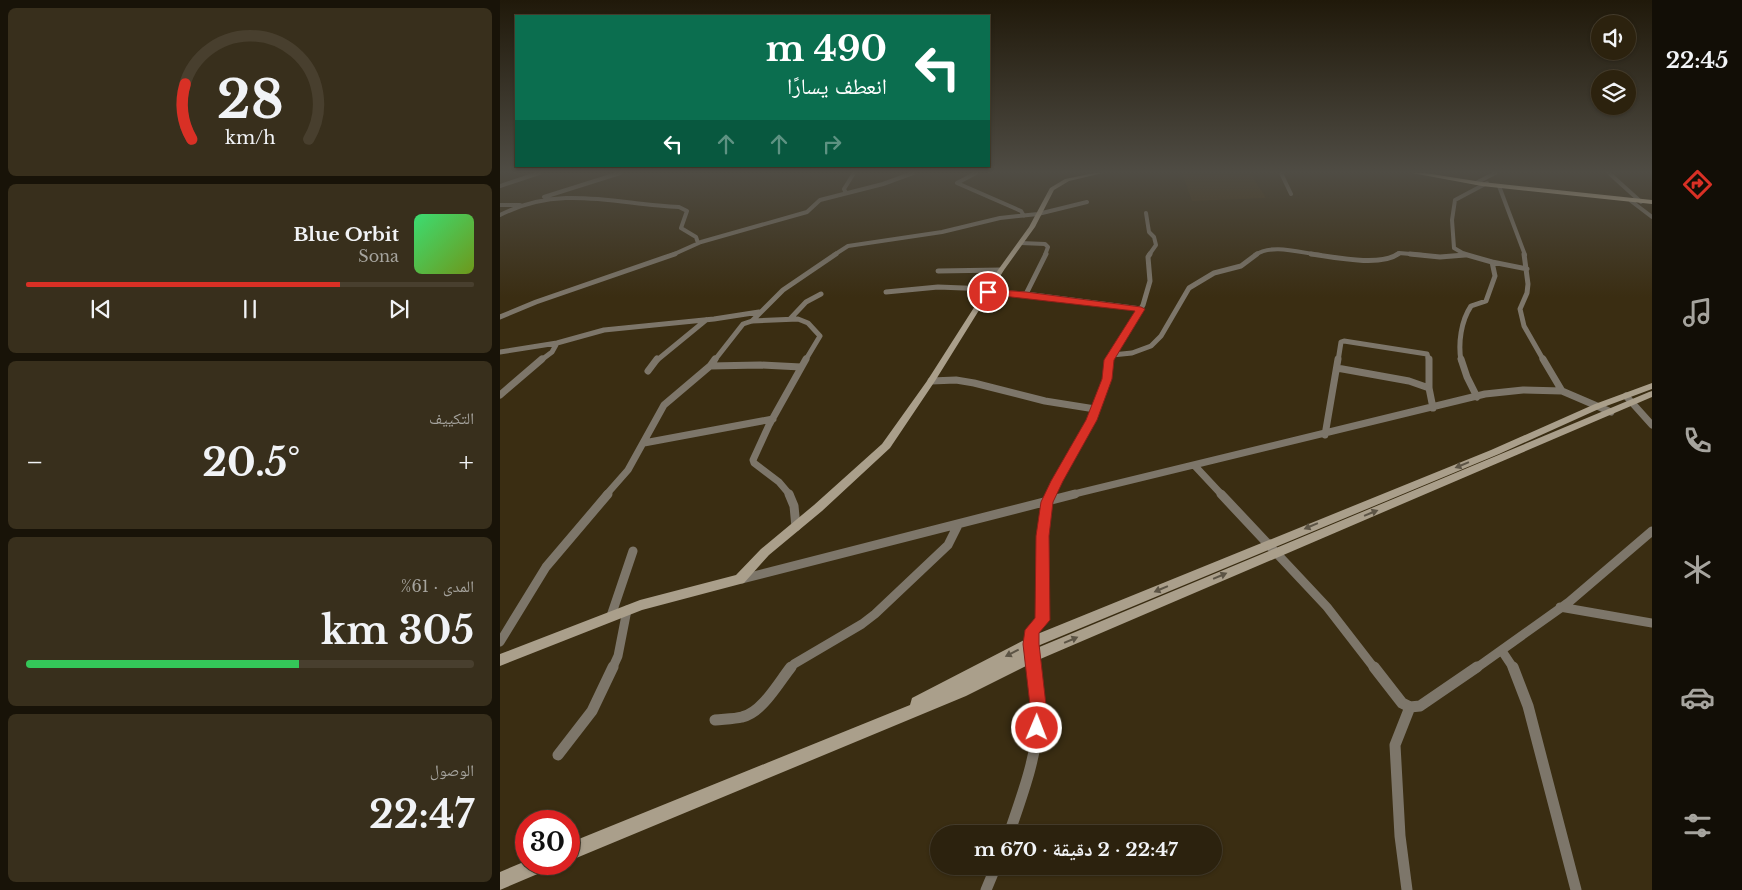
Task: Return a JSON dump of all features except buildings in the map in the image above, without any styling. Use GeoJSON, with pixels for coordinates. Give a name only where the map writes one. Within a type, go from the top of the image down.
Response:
{"type":"FeatureCollection","features":[{"type":"Feature","properties":{"kind":"main road"},"geometry":{"type":"LineString","coordinates":[[500,660],[627,610],[740,579],[765,552],[880,453],[931,381],[1038,215]]}},
{"type":"Feature","properties":{"kind":"main road"},"geometry":{"type":"LineString","coordinates":[[580,847],[898,715],[961,691],[1032,650],[1271,549],[1554,431],[1611,412],[1652,386]]}},
{"type":"Feature","properties":{"kind":"main road"},"geometry":{"type":"LineString","coordinates":[[1554,431],[1598,406],[1652,394]]}},
{"type":"Feature","properties":{"kind":"main road"},"geometry":{"type":"LineString","coordinates":[[500,881],[515,875]]}},
{"type":"Feature","properties":{"kind":"street"},"geometry":{"type":"LineString","coordinates":[[686,215],[681,228],[696,237],[698,243]]}},
{"type":"Feature","properties":{"kind":"street"},"geometry":{"type":"LineString","coordinates":[[500,317],[536,302],[673,255],[698,243],[799,215]]}},
{"type":"Feature","properties":{"kind":"street"},"geometry":{"type":"LineString","coordinates":[[752,321],[759,312],[784,290],[848,246],[942,232],[1000,218],[1034,215]]}},
{"type":"Feature","properties":{"kind":"street"},"geometry":{"type":"LineString","coordinates":[[1012,825],[1031,766],[1037,728],[1038,705],[1032,650],[1032,630],[1042,620],[1043,536],[1047,502],[1095,409],[1107,379],[1109,360],[1141,309],[1150,281],[1148,257],[1156,245],[1154,237],[1149,232],[1146,215]]}},
{"type":"Feature","properties":{"kind":"street"},"geometry":{"type":"LineString","coordinates":[[1454,215],[1453,244],[1457,251],[1492,262],[1527,269]]}},
{"type":"Feature","properties":{"kind":"street"},"geometry":{"type":"LineString","coordinates":[[1505,215],[1526,259],[1528,284],[1527,293],[1520,309],[1521,317],[1535,346],[1562,391]]}},
{"type":"Feature","properties":{"kind":"street"},"geometry":{"type":"LineString","coordinates":[[1021,243],[1043,244],[1048,247],[1043,262],[1026,294]]}},
{"type":"Feature","properties":{"kind":"street"},"geometry":{"type":"LineString","coordinates":[[1112,355],[1132,353],[1151,346],[1161,336],[1189,288],[1214,273],[1242,266],[1262,250],[1295,251],[1362,260],[1392,258],[1399,253],[1440,257],[1465,255]]}},
{"type":"Feature","properties":{"kind":"street"},"geometry":{"type":"LineString","coordinates":[[1477,397],[1463,368],[1458,350],[1460,333],[1469,308],[1472,304],[1484,302],[1495,276],[1492,262]]}},
{"type":"Feature","properties":{"kind":"street"},"geometry":{"type":"LineString","coordinates":[[938,270],[1001,270]]}},
{"type":"Feature","properties":{"kind":"street"},"geometry":{"type":"LineString","coordinates":[[886,292],[938,287],[989,290],[1141,309]]}},
{"type":"Feature","properties":{"kind":"street"},"geometry":{"type":"LineString","coordinates":[[790,318],[806,302],[821,294]]}},
{"type":"Feature","properties":{"kind":"street"},"geometry":{"type":"LineString","coordinates":[[500,352],[557,343],[604,330],[759,312]]}},
{"type":"Feature","properties":{"kind":"street"},"geometry":{"type":"LineString","coordinates":[[500,642],[546,567],[623,477],[664,405],[710,366],[743,324],[752,321],[790,318],[808,323],[820,336],[801,367],[753,460],[754,463],[765,469],[794,500],[797,514],[796,527]]}},
{"type":"Feature","properties":{"kind":"street"},"geometry":{"type":"LineString","coordinates":[[648,371],[655,361],[706,319]]}},
{"type":"Feature","properties":{"kind":"street"},"geometry":{"type":"LineString","coordinates":[[1325,435],[1340,345],[1344,341],[1422,353],[1429,356],[1429,388],[1433,408]]}},
{"type":"Feature","properties":{"kind":"street"},"geometry":{"type":"LineString","coordinates":[[500,395],[530,367],[552,352],[557,343]]}},
{"type":"Feature","properties":{"kind":"street"},"geometry":{"type":"LineString","coordinates":[[710,366],[760,364],[801,367]]}},
{"type":"Feature","properties":{"kind":"street"},"geometry":{"type":"LineString","coordinates":[[1337,368],[1409,381],[1429,388]]}},
{"type":"Feature","properties":{"kind":"street"},"geometry":{"type":"LineString","coordinates":[[931,381],[956,380],[974,383],[1045,401],[1095,409]]}},
{"type":"Feature","properties":{"kind":"street"},"geometry":{"type":"LineString","coordinates":[[740,579],[1194,465],[1505,391],[1562,391],[1611,412]]}},
{"type":"Feature","properties":{"kind":"street"},"geometry":{"type":"LineString","coordinates":[[1629,399],[1652,425]]}},
{"type":"Feature","properties":{"kind":"street"},"geometry":{"type":"LineString","coordinates":[[644,443],[773,419]]}},
{"type":"Feature","properties":{"kind":"street"},"geometry":{"type":"LineString","coordinates":[[1194,465],[1327,607],[1402,703],[1410,707],[1420,706],[1502,651],[1619,563],[1652,532]]}},
{"type":"Feature","properties":{"kind":"street"},"geometry":{"type":"LineString","coordinates":[[714,720],[744,717],[760,708],[794,664],[862,624],[875,614],[948,545],[958,525]]}},
{"type":"Feature","properties":{"kind":"street"},"geometry":{"type":"LineString","coordinates":[[611,616],[633,551]]}},
{"type":"Feature","properties":{"kind":"street"},"geometry":{"type":"LineString","coordinates":[[1560,607],[1652,623]]}},
{"type":"Feature","properties":{"kind":"street"},"geometry":{"type":"LineString","coordinates":[[558,755],[592,711],[618,656],[627,610]]}},
{"type":"Feature","properties":{"kind":"street"},"geometry":{"type":"LineString","coordinates":[[1502,651],[1509,658],[1516,672],[1531,719],[1576,890]]}},
{"type":"Feature","properties":{"kind":"street"},"geometry":{"type":"LineString","coordinates":[[1406,890],[1400,836],[1395,745],[1410,707]]}},
{"type":"Feature","properties":{"kind":"street"},"geometry":{"type":"LineString","coordinates":[[986,890],[992,875]]}},
{"type":"Feature","properties":{"kind":"route"},"geometry":{"type":"LineString","coordinates":[[988,292],[1026,294],[1141,309],[1109,360],[1107,379],[1091,420],[1047,502],[1043,536],[1044,591],[1042,620],[1032,630],[1031,644],[1038,705],[1037,728]]}}]}
